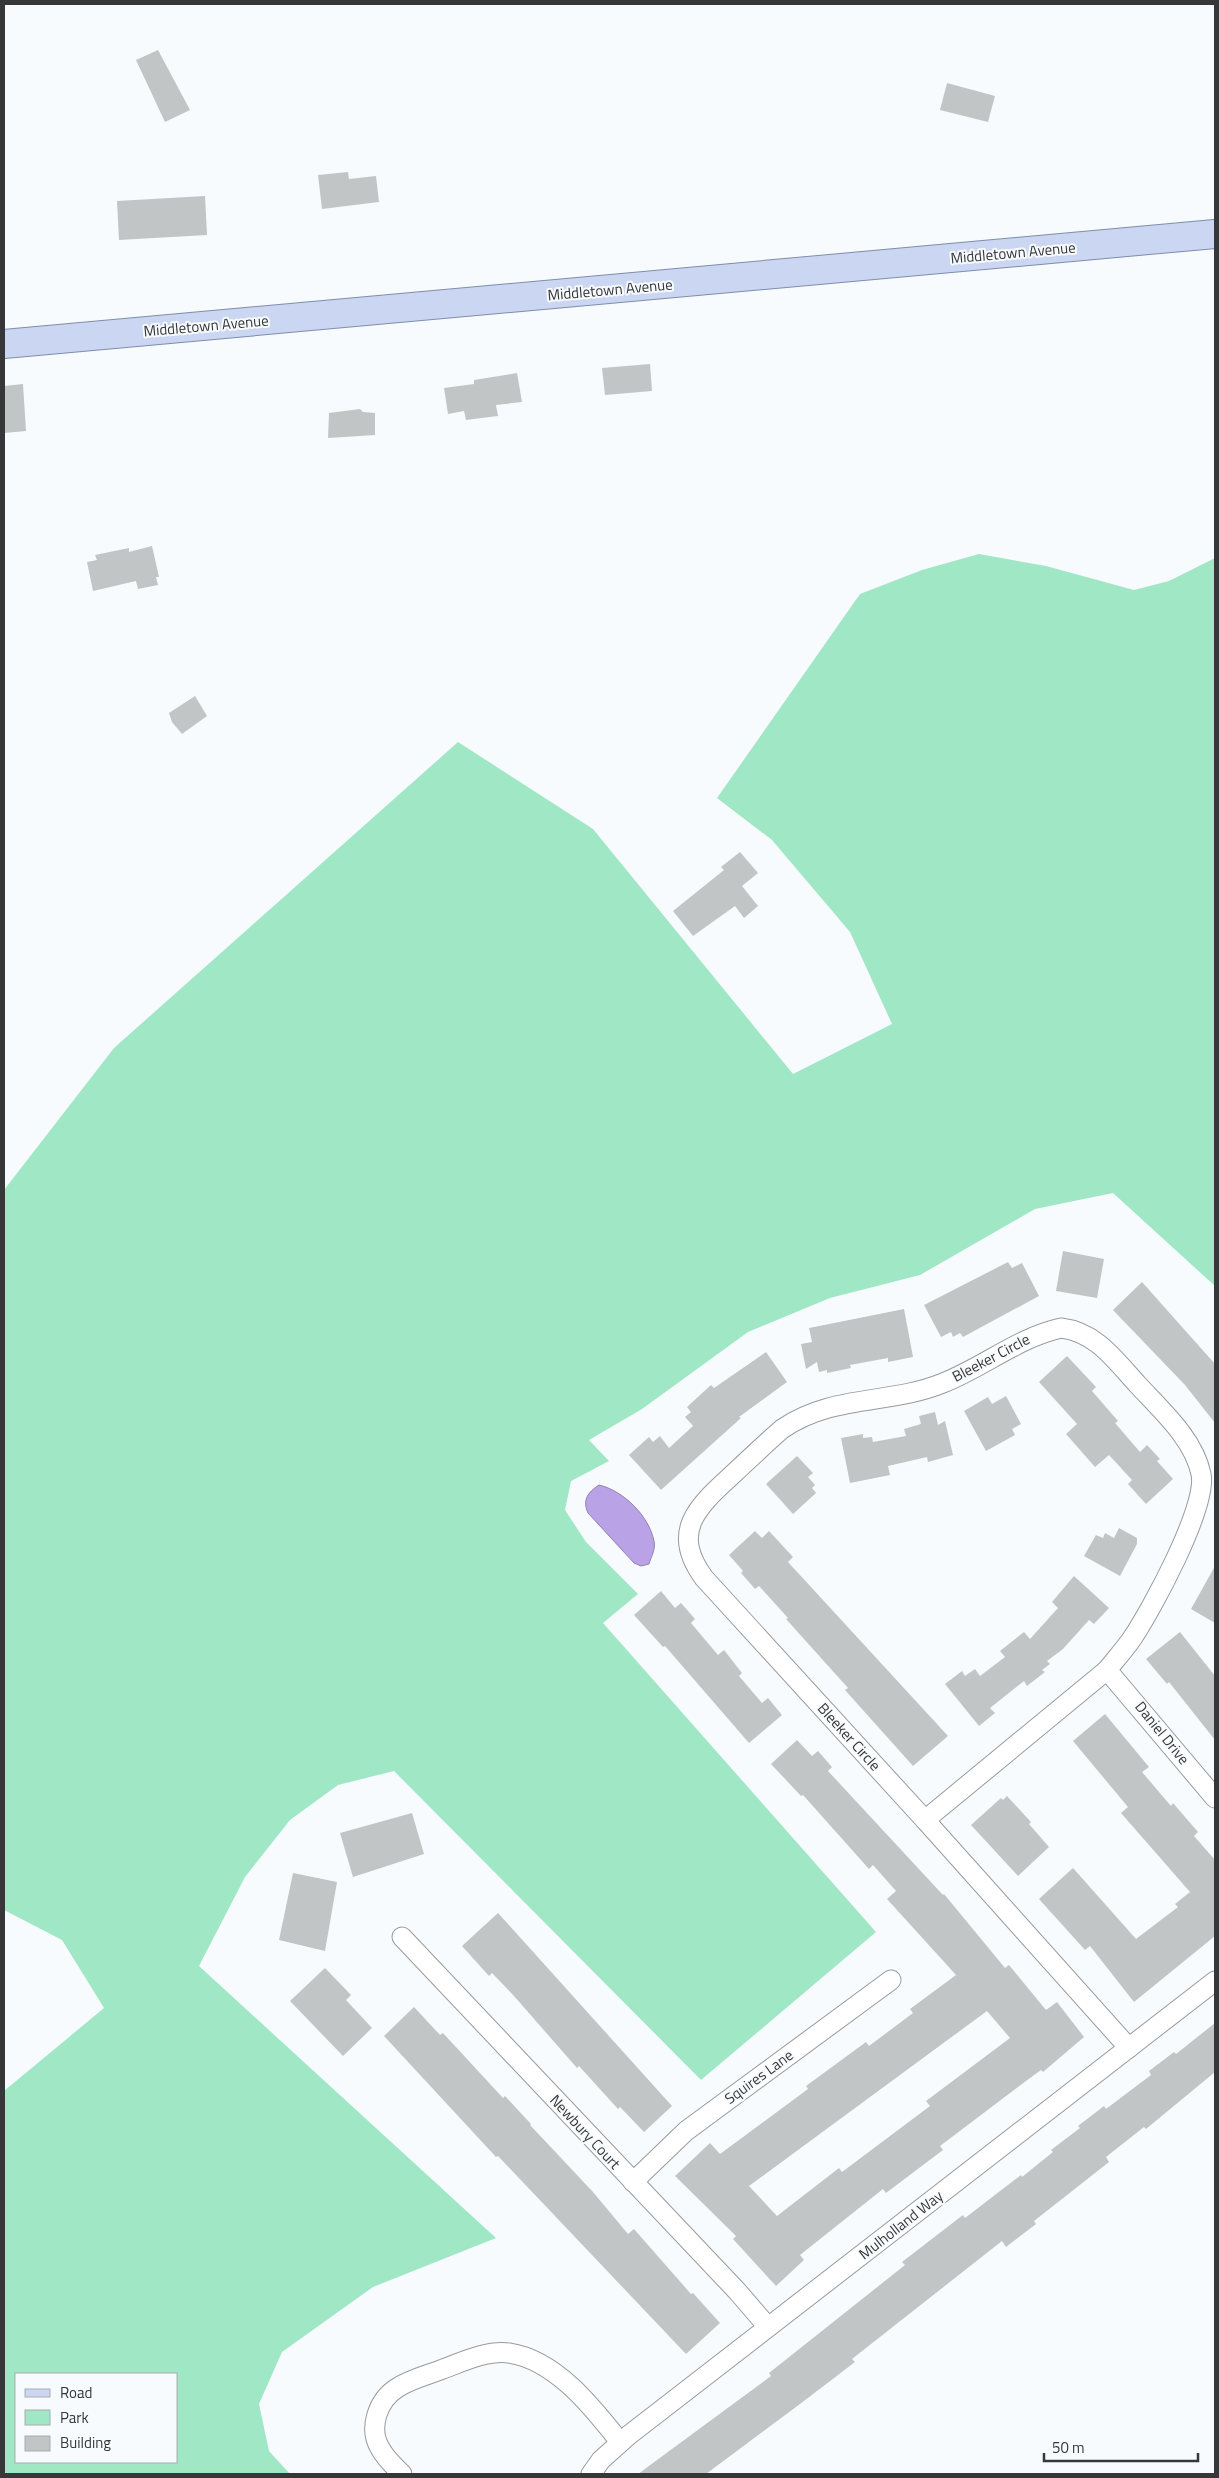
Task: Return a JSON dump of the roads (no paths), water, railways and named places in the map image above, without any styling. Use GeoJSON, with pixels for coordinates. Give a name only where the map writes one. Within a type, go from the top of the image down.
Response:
{"type":"FeatureCollection","features":[{"type":"Feature","properties":{"kind":"main road","name":"Middletown Avenue"},"geometry":{"type":"LineString","coordinates":[[4,344],[1215,234]]}},
{"type":"Feature","properties":{"kind":"street","name":"Bleeker Circle"},"geometry":{"type":"LineString","coordinates":[[925,1820],[1107,1670],[1130,1642],[1148,1611],[1189,1529],[1200,1502],[1202,1486],[1196,1458],[1181,1434],[1097,1342],[1076,1330],[1061,1328],[1043,1332],[1023,1340],[943,1383],[924,1390],[847,1402],[811,1412],[782,1429],[696,1511],[688,1532],[688,1543],[692,1556],[704,1578],[925,1820],[1128,2048]]}},
{"type":"Feature","properties":{"kind":"street","name":"Daniel Drive"},"geometry":{"type":"LineString","coordinates":[[1107,1670],[1215,1798]]}},
{"type":"Feature","properties":{"kind":"street","name":"Newbury Court"},"geometry":{"type":"LineString","coordinates":[[402,1937],[768,2327]]}},
{"type":"Feature","properties":{"kind":"street","name":"Squires Lane"},"geometry":{"type":"LineString","coordinates":[[632,2182],[686,2131],[891,1980]]}},
{"type":"Feature","properties":{"kind":"street","name":"Mulholland Way"},"geometry":{"type":"LineString","coordinates":[[591,2474],[601,2460],[620,2442],[1215,1981]]}},
{"type":"Feature","properties":{"kind":"street"},"geometry":{"type":"LineString","coordinates":[[402,2474],[380,2448],[376,2438],[375,2426],[382,2402],[388,2394],[405,2384],[487,2355],[508,2353],[549,2369],[586,2403],[620,2442]]}}]}
